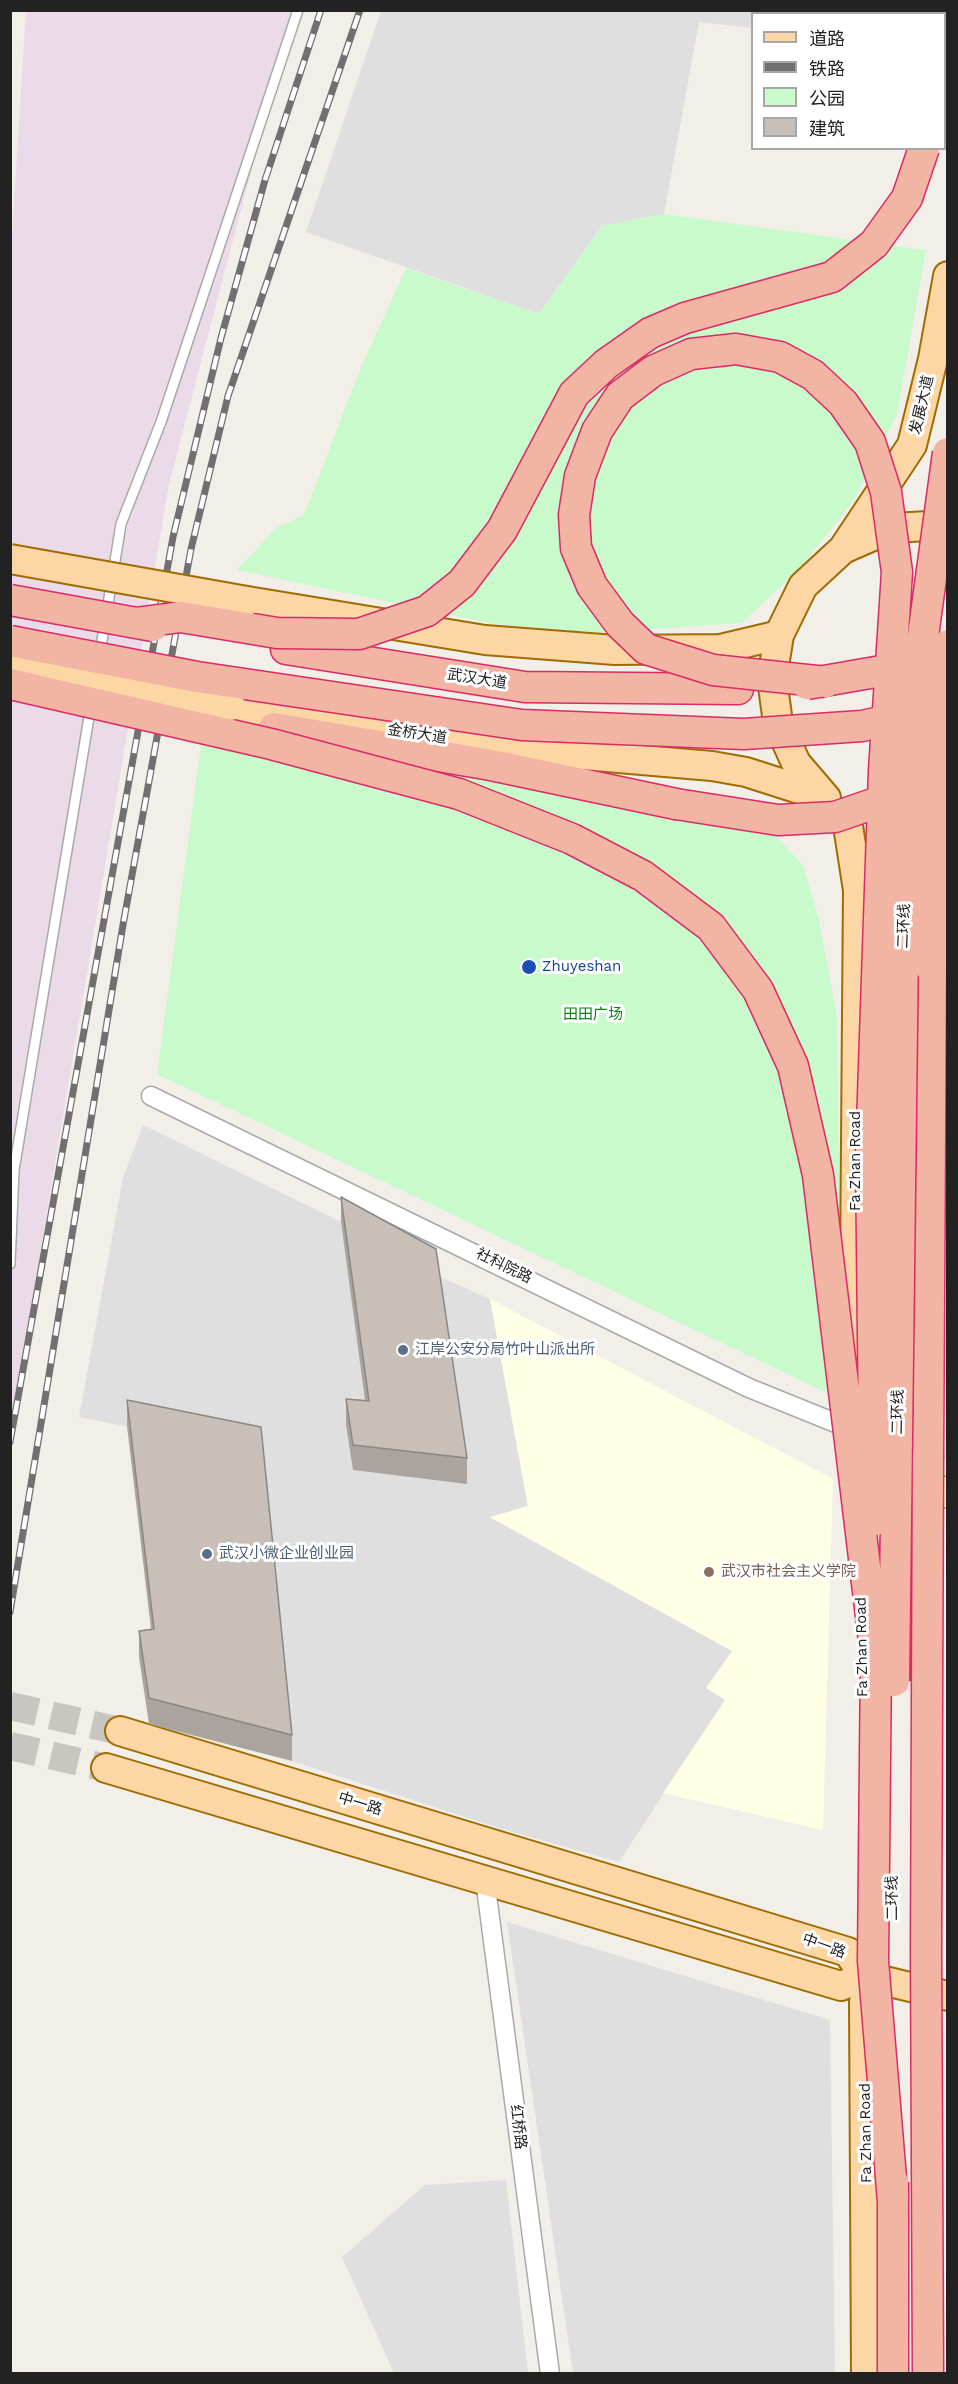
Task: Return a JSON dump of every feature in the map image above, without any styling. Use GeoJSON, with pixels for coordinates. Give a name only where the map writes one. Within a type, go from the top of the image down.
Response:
{"type":"FeatureCollection","features":[{"type":"Feature","properties":{"kind":"highway"},"geometry":{"type":"LineString","coordinates":[[135,622],[181,618],[277,633],[359,634],[428,610],[462,583],[501,530],[574,394],[606,364],[650,333],[685,318],[832,277],[874,244],[907,198],[923,150]]}},
{"type":"Feature","properties":{"kind":"highway"},"geometry":{"type":"LineString","coordinates":[[826,682],[713,670],[646,649],[620,624],[592,586],[576,548],[574,514],[580,476],[597,431],[620,396],[653,371],[691,354],[736,349],[780,357],[813,375],[843,403],[870,442],[886,492],[897,572],[884,771],[871,1154],[876,1658],[873,1960],[893,2202]]}},
{"type":"Feature","properties":{"kind":"highway","name":"二环线"},"geometry":{"type":"LineString","coordinates":[[893,2373],[893,1755],[903,946],[914,702],[948,453]]}},
{"type":"Feature","properties":{"kind":"highway","name":"武汉大道"},"geometry":{"type":"LineString","coordinates":[[10,600],[525,687],[738,688],[826,682],[948,658]]}},
{"type":"Feature","properties":{"kind":"highway"},"geometry":{"type":"LineString","coordinates":[[10,641],[197,677],[522,726],[744,734],[862,726],[948,707]]}},
{"type":"Feature","properties":{"kind":"highway","name":"二环线"},"geometry":{"type":"LineString","coordinates":[[928,2373],[926,1951],[931,968],[941,692],[948,645]]}},
{"type":"Feature","properties":{"kind":"highway"},"geometry":{"type":"LineString","coordinates":[[10,684],[101,703],[459,794],[572,839],[643,876],[711,927],[758,990],[793,1066],[818,1175],[876,1658]]}},
{"type":"Feature","properties":{"kind":"highway"},"geometry":{"type":"LineString","coordinates":[[101,703],[338,738],[491,765],[676,804],[778,820],[835,817],[865,808],[895,797],[948,768]]}},
{"type":"Feature","properties":{"kind":"highway"},"geometry":{"type":"LineString","coordinates":[[931,968],[944,884],[948,826]]}},
{"type":"Feature","properties":{"kind":"highway"},"geometry":{"type":"LineString","coordinates":[[928,1455],[948,1107]]}},
{"type":"Feature","properties":{"kind":"main road","name":"发展大道"},"geometry":{"type":"LineString","coordinates":[[843,549],[912,446],[933,359],[948,276]]}},
{"type":"Feature","properties":{"kind":"main road"},"geometry":{"type":"LineString","coordinates":[[835,805],[796,763],[778,723],[772,679],[779,635],[803,586],[843,549],[891,528],[948,525]]}},
{"type":"Feature","properties":{"kind":"main road"},"geometry":{"type":"LineString","coordinates":[[10,559],[485,640],[615,650],[720,649],[779,635]]}},
{"type":"Feature","properties":{"kind":"main road","name":"金桥大道"},"geometry":{"type":"LineString","coordinates":[[10,664],[231,706],[525,750],[712,766],[746,772],[835,805],[881,829],[918,836],[948,834]]}},
{"type":"Feature","properties":{"kind":"main road","name":"Fa Zhan Road"},"geometry":{"type":"LineString","coordinates":[[835,805],[858,890],[855,1267],[864,1735],[866,2373]]}},
{"type":"Feature","properties":{"kind":"main road"},"geometry":{"type":"LineString","coordinates":[[858,1432],[948,1495]]}},
{"type":"Feature","properties":{"kind":"main road","name":"中一路"},"geometry":{"type":"LineString","coordinates":[[106,1768],[841,1986],[864,1976],[849,1952],[120,1731]]}},
{"type":"Feature","properties":{"kind":"main road"},"geometry":{"type":"LineString","coordinates":[[864,1976],[948,1996]]}},
{"type":"Feature","properties":{"kind":"street","name":"社科院路"},"geometry":{"type":"LineString","coordinates":[[151,1096],[749,1388],[858,1432]]}},
{"type":"Feature","properties":{"kind":"street","name":"红桥路"},"geometry":{"type":"LineString","coordinates":[[485,1880],[550,2373]]}},
{"type":"Feature","properties":{"kind":"lane"},"geometry":{"type":"LineString","coordinates":[[10,1263],[14,1170],[121,524],[161,423],[298,10]]}},
{"type":"Feature","properties":{"kind":"shaded area"},"geometry":{"type":"Polygon","coordinates":[[[26,11],[301,11],[253,164],[169,484],[11,1427],[10,266],[26,11]]]}},
{"type":"Feature","properties":{"kind":"shaded area"},"geometry":{"type":"Polygon","coordinates":[[[381,11],[917,11],[751,12],[751,28],[699,22],[664,214],[602,226],[539,314],[306,232],[381,11]]]}},
{"type":"Feature","properties":{"kind":"shaded area"},"geometry":{"type":"Polygon","coordinates":[[[143,1125],[341,1222],[369,1426],[353,1470],[436,1275],[490,1299],[528,1507],[491,1518],[732,1651],[725,1700],[619,1862],[502,1829],[292,1761],[261,1453],[79,1417],[123,1178],[143,1125]]]}},
{"type":"Feature","properties":{"kind":"shaded area","name":"武汉市社会主义学院"},"geometry":{"type":"Polygon","coordinates":[[[490,1299],[833,1479],[823,1830],[663,1793],[725,1700],[706,1688],[732,1651],[490,1517],[528,1506],[490,1299]]]}},
{"type":"Feature","properties":{"kind":"shaded area"},"geometry":{"type":"Polygon","coordinates":[[[507,1922],[830,2020],[835,2373],[573,2373],[507,1922]]]}},
{"type":"Feature","properties":{"kind":"shaded area"},"geometry":{"type":"Polygon","coordinates":[[[506,2180],[528,2373],[394,2373],[342,2257],[425,2185],[506,2180]]]}},
{"type":"Feature","properties":{"kind":"green space"},"geometry":{"type":"Polygon","coordinates":[[[664,214],[926,250],[897,415],[851,504],[800,568],[742,623],[598,633],[494,624],[237,570],[276,528],[304,515],[361,367],[406,268],[539,314],[602,226],[664,214]]]}},
{"type":"Feature","properties":{"kind":"green space","name":"田田广场"},"geometry":{"type":"Polygon","coordinates":[[[205,715],[565,763],[687,790],[761,821],[803,865],[819,921],[837,1016],[842,1400],[157,1074],[205,715]]]}},
{"type":"Feature","properties":{"kind":"building","name":"江岸公安分局竹叶山派出所"},"geometry":{"type":"Polygon","coordinates":[[[341,1197],[436,1249],[467,1458],[353,1445],[346,1399],[369,1401],[341,1197]]]}},
{"type":"Feature","properties":{"kind":"building","name":"武汉小微企业创业园"},"geometry":{"type":"Polygon","coordinates":[[[127,1400],[261,1427],[292,1735],[149,1698],[139,1631],[154,1629],[127,1400]]]}},
{"type":"Feature","properties":{"kind":"tunnel"},"geometry":{"type":"LineString","coordinates":[[10,1706],[120,1731]]}},
{"type":"Feature","properties":{"kind":"tunnel"},"geometry":{"type":"LineString","coordinates":[[10,1746],[106,1768]]}},
{"type":"Feature","properties":{"kind":"railway"},"geometry":{"type":"LineString","coordinates":[[10,1442],[173,537],[221,338],[265,180],[321,10]]}},
{"type":"Feature","properties":{"kind":"railway"},"geometry":{"type":"LineString","coordinates":[[10,1612],[123,925],[191,549],[228,396],[360,10]]}},
{"type":"Feature","properties":{"kind":"place","name":"Zhuyeshan"},"geometry":{"type":"Point","coordinates":[529,967]}},
{"type":"Feature","properties":{"kind":"place","name":"江岸公安分局竹叶山派出所"},"geometry":{"type":"Point","coordinates":[403,1350]}},
{"type":"Feature","properties":{"kind":"place","name":"武汉小微企业创业园"},"geometry":{"type":"Point","coordinates":[207,1554]}},
{"type":"Feature","properties":{"kind":"place","name":"武汉市社会主义学院"},"geometry":{"type":"Point","coordinates":[709,1572]}}]}
